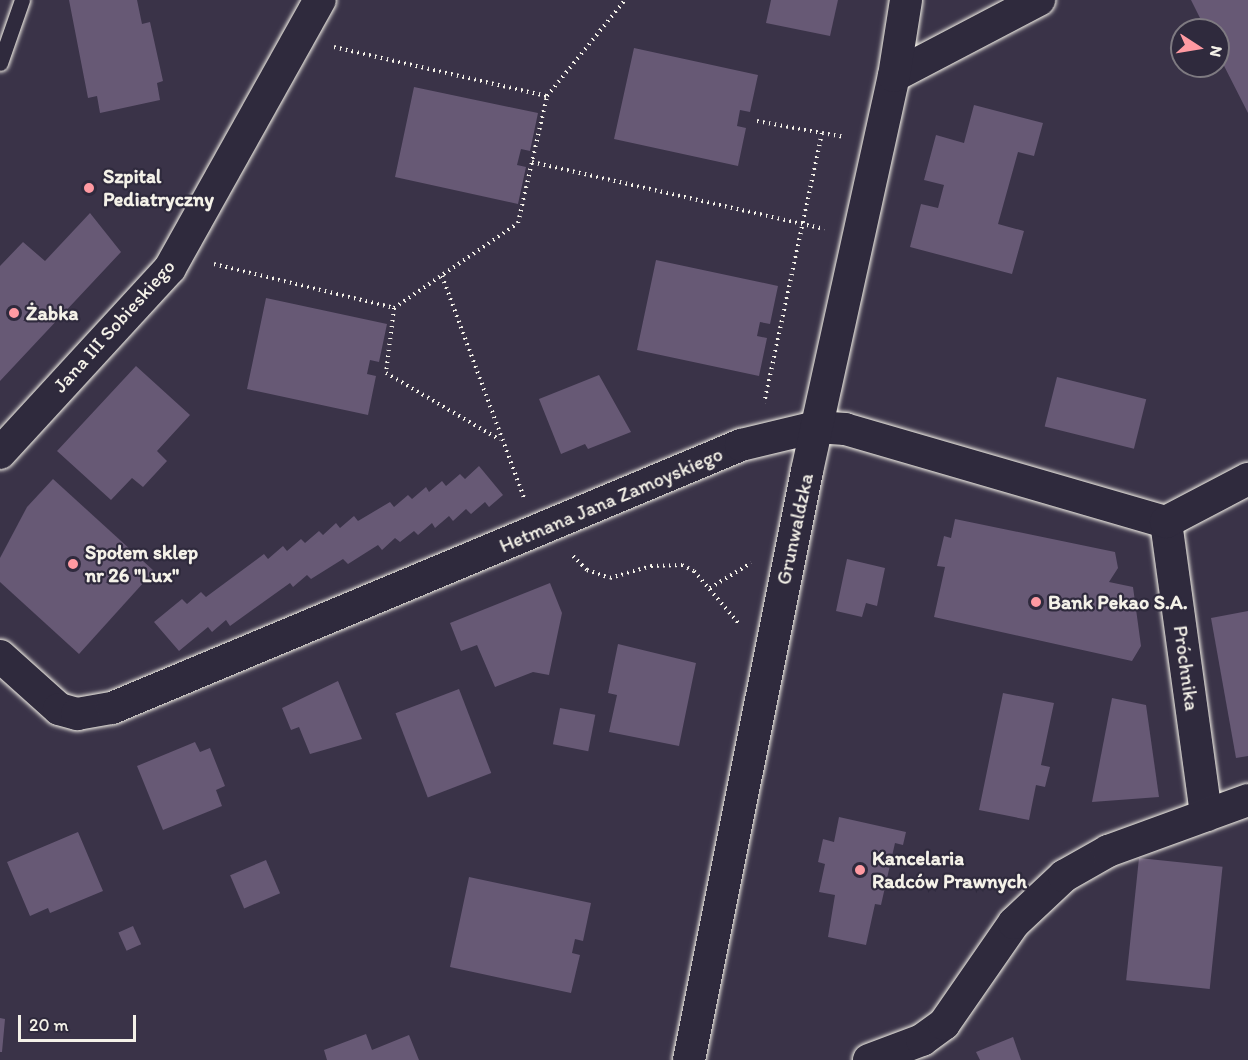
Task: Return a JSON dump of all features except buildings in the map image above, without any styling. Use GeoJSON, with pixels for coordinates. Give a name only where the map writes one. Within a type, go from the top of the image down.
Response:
{"type":"FeatureCollection","features":[{"type":"Feature","properties":{"kind":"street","name":"Jana III Sobieskiego"},"geometry":{"type":"LineString","coordinates":[[0,453],[170,268],[320,0]]}},
{"type":"Feature","properties":{"kind":"street","name":"Grunwaldzka"},"geometry":{"type":"LineString","coordinates":[[690,1060],[816,427],[894,76],[906,0]]}},
{"type":"Feature","properties":{"kind":"street"},"geometry":{"type":"LineString","coordinates":[[894,76],[1039,0]]}},
{"type":"Feature","properties":{"kind":"street","name":"Hetmana Jana Zamoyskiego"},"geometry":{"type":"LineString","coordinates":[[0,656],[59,709],[92,713],[536,516],[741,445],[816,427],[845,429],[1166,522]]}},
{"type":"Feature","properties":{"kind":"street"},"geometry":{"type":"LineString","coordinates":[[1166,522],[1248,479]]}},
{"type":"Feature","properties":{"kind":"street","name":"Próchnika"},"geometry":{"type":"LineString","coordinates":[[1166,522],[1206,815]]}},
{"type":"Feature","properties":{"kind":"street"},"geometry":{"type":"LineString","coordinates":[[869,1060],[922,1040],[944,1024],[1014,923],[1064,876],[1108,851],[1248,800]]}},
{"type":"Feature","properties":{"kind":"lane"},"geometry":{"type":"LineString","coordinates":[[0,63],[22,0]]}},
{"type":"Feature","properties":{"kind":"path"},"geometry":{"type":"LineString","coordinates":[[501,440],[386,373],[394,309],[518,223],[547,96],[625,0]]}},
{"type":"Feature","properties":{"kind":"path"},"geometry":{"type":"LineString","coordinates":[[329,46],[547,96]]}},
{"type":"Feature","properties":{"kind":"path"},"geometry":{"type":"LineString","coordinates":[[757,122],[822,134],[800,224],[763,411]]}},
{"type":"Feature","properties":{"kind":"path"},"geometry":{"type":"LineString","coordinates":[[532,162],[829,231]]}},
{"type":"Feature","properties":{"kind":"path"},"geometry":{"type":"LineString","coordinates":[[207,262],[394,309]]}},
{"type":"Feature","properties":{"kind":"path"},"geometry":{"type":"LineString","coordinates":[[442,276],[501,440],[536,516],[599,576],[670,564],[694,571],[746,632]]}},
{"type":"Feature","properties":{"kind":"path"},"geometry":{"type":"LineString","coordinates":[[710,588],[760,560]]}},
{"type":"Feature","properties":{"kind":"place","name":"Szpital Pediatryczny"},"geometry":{"type":"Point","coordinates":[89,188]}},
{"type":"Feature","properties":{"kind":"place","name":"Żabka"},"geometry":{"type":"Point","coordinates":[14,313]}},
{"type":"Feature","properties":{"kind":"place","name":"Społem sklep nr 26 \"Lux\""},"geometry":{"type":"Point","coordinates":[73,564]}},
{"type":"Feature","properties":{"kind":"place","name":"Bank Pekao S.A."},"geometry":{"type":"Point","coordinates":[1036,602]}},
{"type":"Feature","properties":{"kind":"place","name":"Kancelaria Radców Prawnych"},"geometry":{"type":"Point","coordinates":[860,870]}}]}
